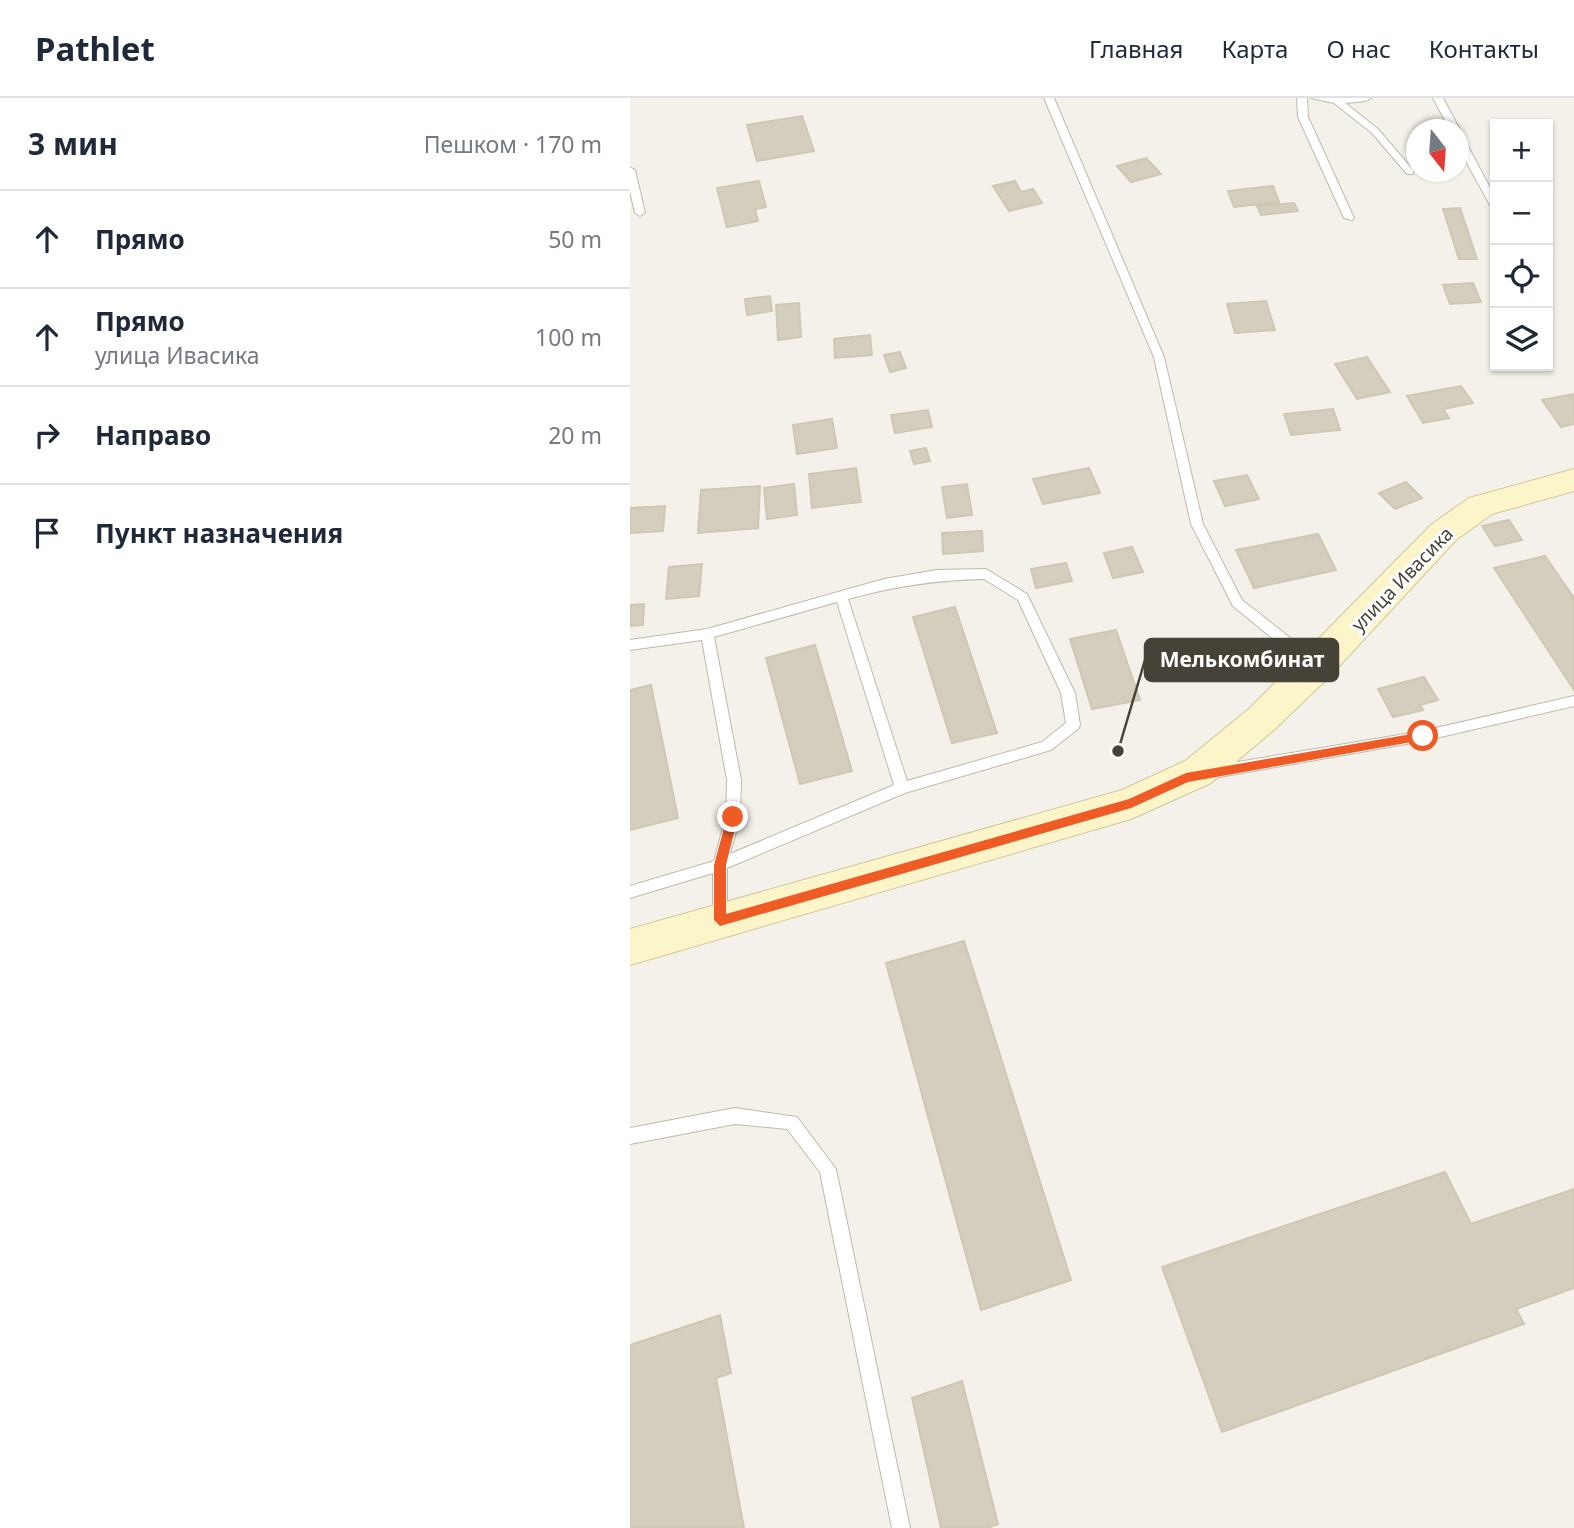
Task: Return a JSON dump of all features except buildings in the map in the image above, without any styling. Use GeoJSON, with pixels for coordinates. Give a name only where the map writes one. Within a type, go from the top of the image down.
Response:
{"type":"FeatureCollection","features":[{"type":"Feature","properties":{"kind":"main road","name":"улица Ивасика"},"geometry":{"type":"LineString","coordinates":[[630,947],[1131,803],[1199,772],[1263,718],[1317,666],[1444,531],[1481,506],[1574,480]]}},
{"type":"Feature","properties":{"kind":"lane"},"geometry":{"type":"LineString","coordinates":[[1049,98],[1159,358],[1197,524],[1237,603],[1317,666]]}},
{"type":"Feature","properties":{"kind":"lane"},"geometry":{"type":"LineString","coordinates":[[1302,98],[1303,117],[1349,218]]}},
{"type":"Feature","properties":{"kind":"lane"},"geometry":{"type":"LineString","coordinates":[[1316,98],[1337,101],[1366,98]]}},
{"type":"Feature","properties":{"kind":"lane"},"geometry":{"type":"LineString","coordinates":[[1438,98],[1449,119]]}},
{"type":"Feature","properties":{"kind":"lane"},"geometry":{"type":"LineString","coordinates":[[1337,101],[1375,131],[1406,167]]}},
{"type":"Feature","properties":{"kind":"lane"},"geometry":{"type":"LineString","coordinates":[[1469,157],[1490,196]]}},
{"type":"Feature","properties":{"kind":"lane"},"geometry":{"type":"LineString","coordinates":[[630,170],[640,213]]}},
{"type":"Feature","properties":{"kind":"lane"},"geometry":{"type":"LineString","coordinates":[[630,645],[708,634],[884,584],[937,575],[986,574],[1023,597],[1068,693],[1073,725],[1046,746],[902,788],[720,865],[630,892]]}},
{"type":"Feature","properties":{"kind":"lane"},"geometry":{"type":"LineString","coordinates":[[841,596],[902,788]]}},
{"type":"Feature","properties":{"kind":"lane"},"geometry":{"type":"LineString","coordinates":[[708,634],[734,780],[733,817],[720,865],[720,920]]}},
{"type":"Feature","properties":{"kind":"lane"},"geometry":{"type":"LineString","coordinates":[[1186,777],[1423,736],[1574,701]]}},
{"type":"Feature","properties":{"kind":"lane"},"geometry":{"type":"LineString","coordinates":[[630,1136],[735,1116],[791,1122],[828,1169],[901,1528]]}},
{"type":"Feature","properties":{"kind":"place","name":"Мелькомбинат"},"geometry":{"type":"Point","coordinates":[1118,751]}},
{"type":"Feature","properties":{"kind":"route"},"geometry":{"type":"LineString","coordinates":[[733,817],[720,865],[720,920],[942,859],[1131,803],[1186,777],[1423,736]]}}]}
